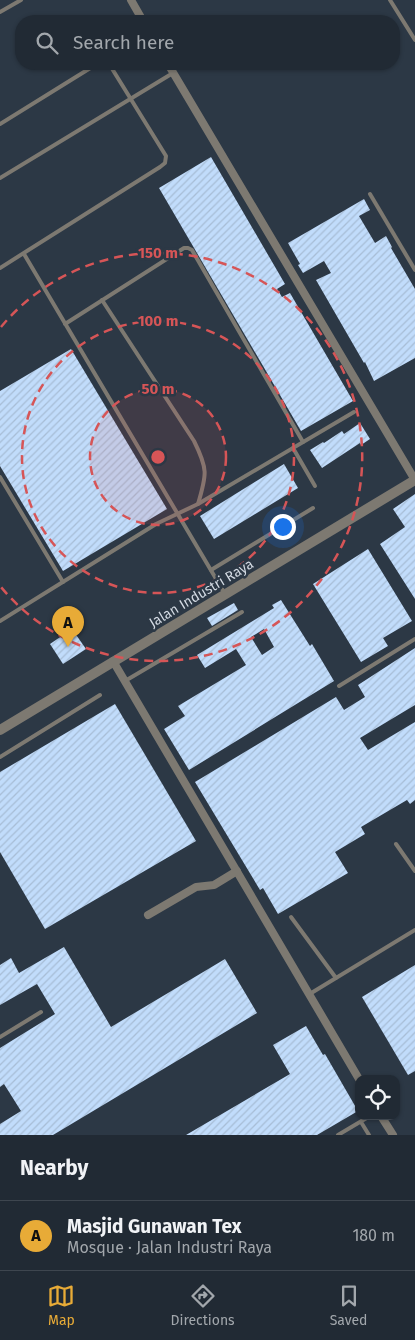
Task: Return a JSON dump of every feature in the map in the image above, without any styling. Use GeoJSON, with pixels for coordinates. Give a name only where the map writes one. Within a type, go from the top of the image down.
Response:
{"type":"FeatureCollection","features":[{"type":"Feature","properties":{"kind":"street"},"geometry":{"type":"LineString","coordinates":[[131,0],[140,15]]}},
{"type":"Feature","properties":{"kind":"street"},"geometry":{"type":"LineString","coordinates":[[172,70],[415,480]]}},
{"type":"Feature","properties":{"kind":"street","name":"Jalan Industri Raya"},"geometry":{"type":"LineString","coordinates":[[0,730],[415,480]]}},
{"type":"Feature","properties":{"kind":"street"},"geometry":{"type":"LineString","coordinates":[[113,661],[357,1075]]}},
{"type":"Feature","properties":{"kind":"street"},"geometry":{"type":"LineString","coordinates":[[148,915],[196,887],[214,885],[237,871]]}},
{"type":"Feature","properties":{"kind":"street"},"geometry":{"type":"LineString","coordinates":[[384,1120],[393,1135]]}},
{"type":"Feature","properties":{"kind":"lane"},"geometry":{"type":"LineString","coordinates":[[0,12],[21,0]]}},
{"type":"Feature","properties":{"kind":"lane"},"geometry":{"type":"LineString","coordinates":[[390,0],[399,15]]}},
{"type":"Feature","properties":{"kind":"lane"},"geometry":{"type":"LineString","coordinates":[[400,16],[415,40]]}},
{"type":"Feature","properties":{"kind":"lane"},"geometry":{"type":"LineString","coordinates":[[0,124],[87,70]]}},
{"type":"Feature","properties":{"kind":"lane"},"geometry":{"type":"LineString","coordinates":[[0,268],[160,167],[165,162],[166,156],[113,70]]}},
{"type":"Feature","properties":{"kind":"lane"},"geometry":{"type":"LineString","coordinates":[[0,178],[174,73]]}},
{"type":"Feature","properties":{"kind":"lane"},"geometry":{"type":"LineString","coordinates":[[370,194],[415,270]]}},
{"type":"Feature","properties":{"kind":"lane"},"geometry":{"type":"LineString","coordinates":[[65,324],[184,248],[188,248],[196,257],[303,442]]}},
{"type":"Feature","properties":{"kind":"lane"},"geometry":{"type":"LineString","coordinates":[[24,254],[225,594]]}},
{"type":"Feature","properties":{"kind":"lane"},"geometry":{"type":"LineString","coordinates":[[102,300],[194,441],[204,461],[206,474],[198,504]]}},
{"type":"Feature","properties":{"kind":"lane"},"geometry":{"type":"LineString","coordinates":[[0,621],[156,524],[198,504],[354,412]]}},
{"type":"Feature","properties":{"kind":"lane"},"geometry":{"type":"LineString","coordinates":[[293,448],[315,486]]}},
{"type":"Feature","properties":{"kind":"lane"},"geometry":{"type":"LineString","coordinates":[[0,476],[63,582]]}},
{"type":"Feature","properties":{"kind":"lane"},"geometry":{"type":"LineString","coordinates":[[211,570],[312,508]]}},
{"type":"Feature","properties":{"kind":"lane"},"geometry":{"type":"LineString","coordinates":[[125,681],[242,612]]}},
{"type":"Feature","properties":{"kind":"lane"},"geometry":{"type":"LineString","coordinates":[[339,686],[415,639]]}},
{"type":"Feature","properties":{"kind":"lane"},"geometry":{"type":"LineString","coordinates":[[0,757],[100,694]]}},
{"type":"Feature","properties":{"kind":"lane"},"geometry":{"type":"LineString","coordinates":[[396,844],[415,871]]}},
{"type":"Feature","properties":{"kind":"lane"},"geometry":{"type":"LineString","coordinates":[[291,917],[336,978]]}},
{"type":"Feature","properties":{"kind":"lane"},"geometry":{"type":"LineString","coordinates":[[308,995],[415,930]]}},
{"type":"Feature","properties":{"kind":"lane"},"geometry":{"type":"LineString","coordinates":[[0,1037],[41,1012]]}},
{"type":"Feature","properties":{"kind":"lane"},"geometry":{"type":"LineString","coordinates":[[338,1135],[365,1120]]}},
{"type":"Feature","properties":{"kind":"lane"},"geometry":{"type":"LineString","coordinates":[[362,1122],[369,1135]]}},
{"type":"Feature","properties":{"kind":"building"},"geometry":{"type":"Polygon","coordinates":[[[211,157],[285,284],[277,289],[282,297],[290,293],[353,401],[301,431],[159,188],[211,157]]]}},
{"type":"Feature","properties":{"kind":"building"},"geometry":{"type":"Polygon","coordinates":[[[364,199],[370,210],[359,216],[375,243],[386,236],[415,289],[415,358],[374,381],[365,362],[316,280],[331,273],[324,261],[303,273],[288,243],[364,199]]]}},
{"type":"Feature","properties":{"kind":"building"},"geometry":{"type":"Polygon","coordinates":[[[71,349],[167,509],[63,571],[0,466],[0,391],[71,349]]]}},
{"type":"Feature","properties":{"kind":"building"},"geometry":{"type":"Polygon","coordinates":[[[360,423],[370,439],[361,445],[360,443],[322,468],[310,450],[342,431],[344,434],[360,423]]]}},
{"type":"Feature","properties":{"kind":"building"},"geometry":{"type":"Polygon","coordinates":[[[284,464],[298,488],[214,539],[200,516],[284,464]]]}},
{"type":"Feature","properties":{"kind":"building"},"geometry":{"type":"Polygon","coordinates":[[[415,494],[415,599],[380,544],[405,527],[393,509],[415,494]]]}},
{"type":"Feature","properties":{"kind":"building"},"geometry":{"type":"Polygon","coordinates":[[[368,549],[412,621],[383,638],[388,646],[361,662],[313,584],[368,549]]]}},
{"type":"Feature","properties":{"kind":"building"},"geometry":{"type":"Polygon","coordinates":[[[281,600],[310,646],[312,644],[334,681],[189,770],[164,729],[185,716],[178,706],[246,665],[236,649],[205,668],[197,655],[274,608],[272,605],[281,600]],[[264,629],[251,637],[262,655],[274,647],[264,629]]]}},
{"type":"Feature","properties":{"kind":"building"},"geometry":{"type":"Polygon","coordinates":[[[234,603],[238,610],[212,626],[207,618],[234,603]]]}},
{"type":"Feature","properties":{"kind":"building"},"geometry":{"type":"Polygon","coordinates":[[[72,629],[86,649],[63,664],[50,644],[72,629]]]}},
{"type":"Feature","properties":{"kind":"building"},"geometry":{"type":"Polygon","coordinates":[[[415,648],[415,705],[360,738],[368,750],[415,722],[415,800],[410,804],[407,800],[361,827],[365,834],[335,852],[348,873],[278,914],[263,888],[260,890],[195,782],[336,697],[344,710],[365,697],[358,685],[415,648]]]}},
{"type":"Feature","properties":{"kind":"building"},"geometry":{"type":"Polygon","coordinates":[[[115,704],[196,841],[45,929],[0,852],[0,772],[115,704]]]}},
{"type":"Feature","properties":{"kind":"building"},"geometry":{"type":"Polygon","coordinates":[[[64,947],[111,1027],[225,959],[257,1013],[53,1135],[0,1135],[0,1124],[21,1111],[4,1084],[0,1087],[0,1048],[55,1014],[37,984],[0,1005],[0,965],[11,958],[19,973],[64,947]]]}},
{"type":"Feature","properties":{"kind":"building"},"geometry":{"type":"Polygon","coordinates":[[[415,965],[415,1071],[408,1075],[362,997],[415,965]]]}},
{"type":"Feature","properties":{"kind":"building"},"geometry":{"type":"Polygon","coordinates":[[[306,1026],[323,1055],[325,1054],[355,1106],[355,1113],[317,1135],[186,1135],[290,1074],[273,1045],[306,1026]]]}},
{"type":"Feature","properties":{"kind":"place","name":"Masjid Gunawan Tex"},"geometry":{"type":"Point","coordinates":[68,647]}}]}
